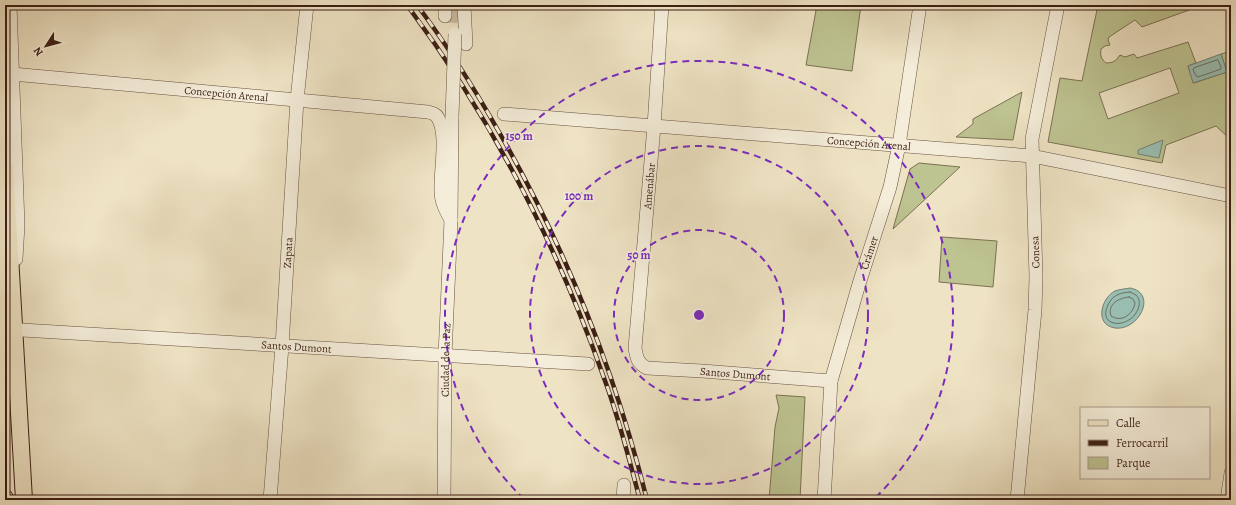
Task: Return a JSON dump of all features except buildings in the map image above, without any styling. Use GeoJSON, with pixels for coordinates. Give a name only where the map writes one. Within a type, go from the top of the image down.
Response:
{"type":"FeatureCollection","features":[{"type":"Feature","properties":{"kind":"main road"},"geometry":{"type":"LineString","coordinates":[[5,168],[13,313],[9,329],[24,500]]}},
{"type":"Feature","properties":{"kind":"street"},"geometry":{"type":"LineString","coordinates":[[10,5],[18,225],[13,313]]}},
{"type":"Feature","properties":{"kind":"street","name":"Zapata"},"geometry":{"type":"LineString","coordinates":[[270,500],[282,346],[297,100],[307,5]]}},
{"type":"Feature","properties":{"kind":"street","name":"Ciudad de la Paz"},"geometry":{"type":"LineString","coordinates":[[444,500],[445,356],[451,220],[455,5]]}},
{"type":"Feature","properties":{"kind":"street","name":"Amenábar"},"geometry":{"type":"LineString","coordinates":[[640,365],[634,348],[654,126],[662,5]]}},
{"type":"Feature","properties":{"kind":"street","name":"Crámer"},"geometry":{"type":"LineString","coordinates":[[824,500],[831,381],[859,284],[890,187],[899,145],[920,5]]}},
{"type":"Feature","properties":{"kind":"street","name":"Conesa"},"geometry":{"type":"LineString","coordinates":[[1017,500],[1035,304],[1036,277],[1032,139],[1058,5]]}},
{"type":"Feature","properties":{"kind":"street"},"geometry":{"type":"LineString","coordinates":[[464,13],[466,44]]}},
{"type":"Feature","properties":{"kind":"street","name":"Concepción Arenal"},"geometry":{"type":"LineString","coordinates":[[12,74],[428,112],[435,114],[438,118]]}},
{"type":"Feature","properties":{"kind":"street","name":"Concepción Arenal"},"geometry":{"type":"LineString","coordinates":[[504,114],[1032,156],[1231,196]]}},
{"type":"Feature","properties":{"kind":"street","name":"Ciudad de la Paz"},"geometry":{"type":"LineString","coordinates":[[438,118],[443,131],[441,192],[443,205],[451,220]]}},
{"type":"Feature","properties":{"kind":"street","name":"Santos Dumont"},"geometry":{"type":"LineString","coordinates":[[9,329],[588,364]]}},
{"type":"Feature","properties":{"kind":"street","name":"Santos Dumont"},"geometry":{"type":"LineString","coordinates":[[640,365],[655,369],[702,371],[831,381]]}},
{"type":"Feature","properties":{"kind":"street"},"geometry":{"type":"LineString","coordinates":[[1227,500],[1231,473]]}},
{"type":"Feature","properties":{"kind":"street"},"geometry":{"type":"LineString","coordinates":[[622,500],[624,485]]}},
{"type":"Feature","properties":{"kind":"green space"},"geometry":{"type":"Polygon","coordinates":[[[817,5],[861,5],[852,71],[806,65],[817,5]]]}},
{"type":"Feature","properties":{"kind":"green space"},"geometry":{"type":"Polygon","coordinates":[[[1098,5],[1203,5],[1142,27],[1135,20],[1109,37],[1108,40],[1110,45],[1101,49],[1101,55],[1106,63],[1111,63],[1120,55],[1125,57],[1134,54],[1137,58],[1188,42],[1196,63],[1188,66],[1194,83],[1227,72],[1221,54],[1231,51],[1231,140],[1216,126],[1166,145],[1162,163],[1048,142],[1060,78],[1082,81],[1098,5]],[[1170,68],[1099,93],[1108,119],[1179,93],[1170,68]]]}},
{"type":"Feature","properties":{"kind":"green space"},"geometry":{"type":"Polygon","coordinates":[[[1022,92],[1013,140],[956,137],[973,124],[973,119],[1022,92]]]}},
{"type":"Feature","properties":{"kind":"green space"},"geometry":{"type":"Polygon","coordinates":[[[919,163],[960,167],[893,229],[910,169],[919,163]]]}},
{"type":"Feature","properties":{"kind":"green space"},"geometry":{"type":"Polygon","coordinates":[[[942,237],[997,241],[993,287],[939,282],[942,237]]]}},
{"type":"Feature","properties":{"kind":"green space"},"geometry":{"type":"Polygon","coordinates":[[[776,395],[805,397],[800,500],[769,500],[775,427],[779,408],[776,395]]]}},
{"type":"Feature","properties":{"kind":"water"},"geometry":{"type":"Polygon","coordinates":[[[1221,54],[1227,72],[1193,83],[1188,66],[1221,54]]]}},
{"type":"Feature","properties":{"kind":"water"},"geometry":{"type":"Polygon","coordinates":[[[1163,140],[1159,158],[1138,154],[1138,150],[1163,140]]]}},
{"type":"Feature","properties":{"kind":"water"},"geometry":{"type":"Polygon","coordinates":[[[1130,288],[1138,291],[1143,297],[1144,304],[1138,318],[1131,324],[1124,327],[1115,328],[1108,326],[1102,317],[1103,305],[1106,299],[1115,291],[1130,288]]]}},
{"type":"Feature","properties":{"kind":"tunnel"},"geometry":{"type":"LineString","coordinates":[[445,16],[463,17]]}},
{"type":"Feature","properties":{"kind":"railway"},"geometry":{"type":"LineString","coordinates":[[407,5],[467,92],[494,138],[543,231],[585,328],[604,378],[619,423],[640,500]]}},
{"type":"Feature","properties":{"kind":"railway"},"geometry":{"type":"LineString","coordinates":[[417,5],[450,51],[499,132],[523,176],[566,265],[604,357],[620,404],[647,500]]}}]}
